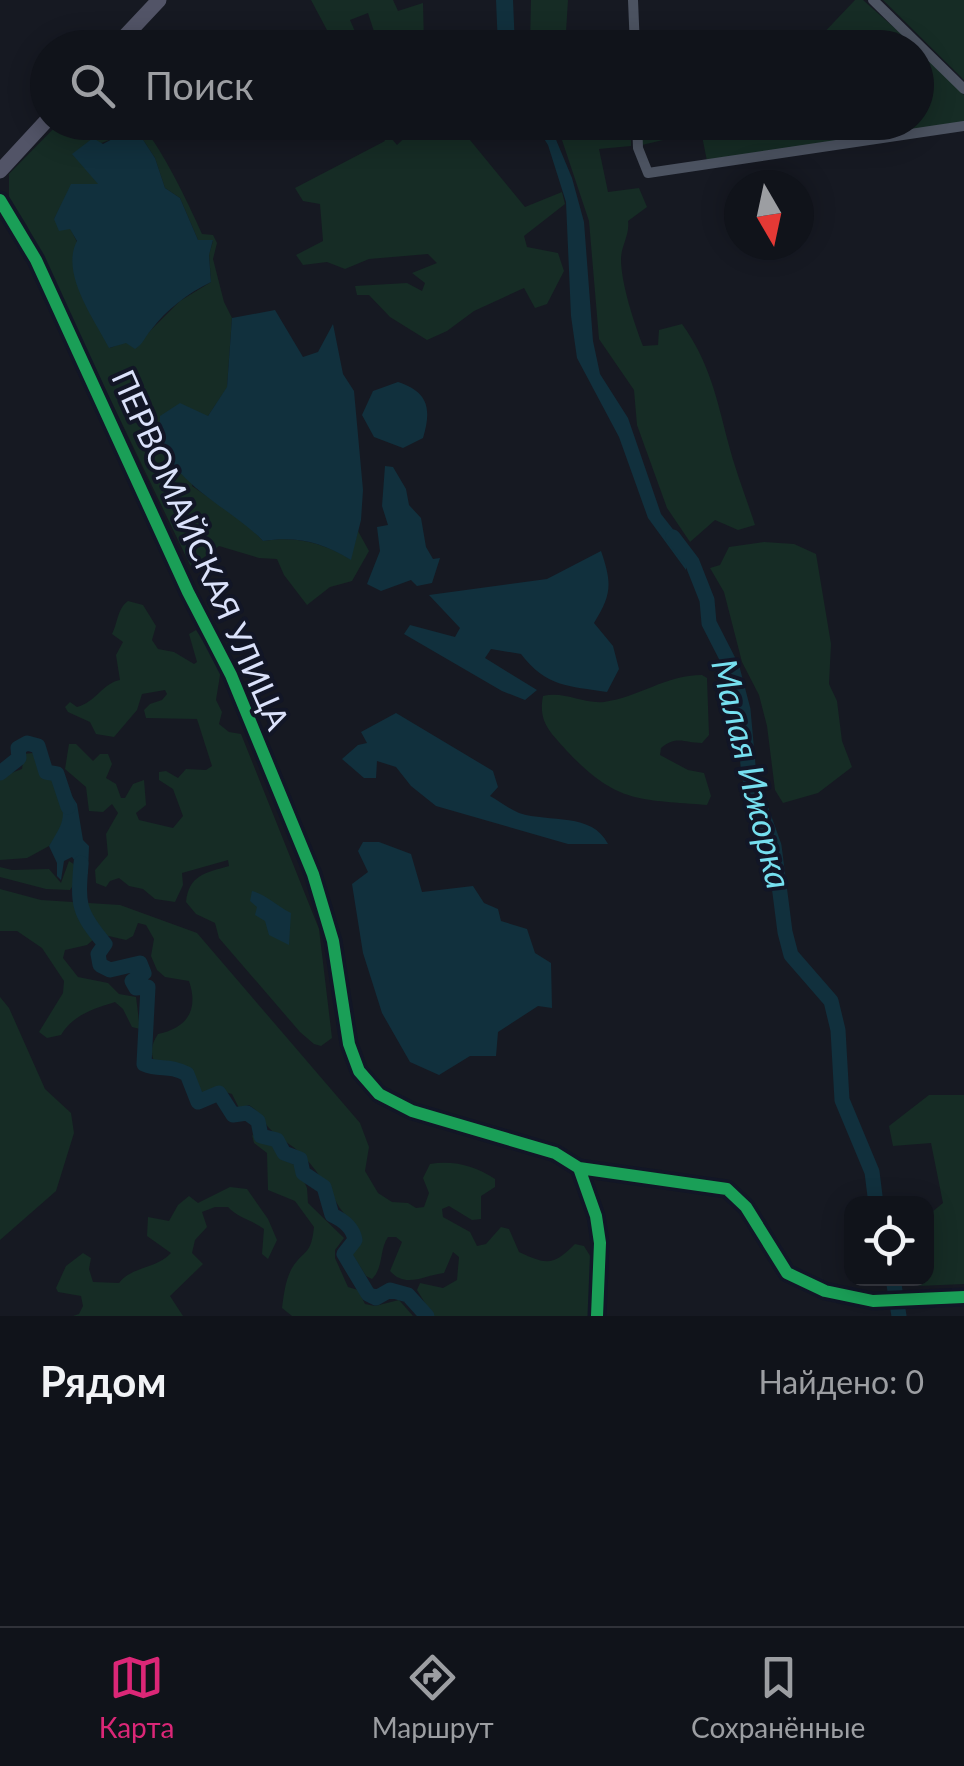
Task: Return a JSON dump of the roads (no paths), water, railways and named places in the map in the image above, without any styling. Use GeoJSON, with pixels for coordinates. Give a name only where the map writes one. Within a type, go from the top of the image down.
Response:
{"type":"FeatureCollection","features":[{"type":"Feature","properties":{"kind":"main road"},"geometry":{"type":"LineString","coordinates":[[131,30],[159,0]]}},
{"type":"Feature","properties":{"kind":"main road"},"geometry":{"type":"LineString","coordinates":[[0,170],[30,138]]}},
{"type":"Feature","properties":{"kind":"street"},"geometry":{"type":"LineString","coordinates":[[633,0],[634,30]]}},
{"type":"Feature","properties":{"kind":"street"},"geometry":{"type":"LineString","coordinates":[[873,0],[904,30]]}},
{"type":"Feature","properties":{"kind":"street"},"geometry":{"type":"LineString","coordinates":[[934,60],[964,89]]}},
{"type":"Feature","properties":{"kind":"street"},"geometry":{"type":"LineString","coordinates":[[934,130],[964,126]]}},
{"type":"Feature","properties":{"kind":"street"},"geometry":{"type":"LineString","coordinates":[[638,140],[648,173],[870,140]]}},
{"type":"Feature","properties":{"kind":"street","name":"ПЕРВОМАЙСКАЯ УЛИЦА"},"geometry":{"type":"LineString","coordinates":[[0,200],[36,260],[230,675],[313,874],[334,941],[349,1044],[358,1071],[379,1094],[412,1112],[555,1153],[579,1168],[727,1189],[746,1207],[787,1273],[825,1291],[873,1301],[964,1297]]}},
{"type":"Feature","properties":{"kind":"street"},"geometry":{"type":"LineString","coordinates":[[579,1168],[596,1216],[600,1243],[597,1316]]}},
{"type":"Feature","properties":{"kind":"water"},"geometry":{"type":"Polygon","coordinates":[[[496,0],[513,0],[514,30],[497,30],[496,0]]]}},
{"type":"Feature","properties":{"kind":"water"},"geometry":{"type":"Polygon","coordinates":[[[90,140],[103,144],[110,140],[143,140],[155,158],[165,188],[180,198],[198,240],[213,240],[209,255],[211,282],[171,309],[135,349],[126,343],[109,348],[76,281],[73,254],[77,241],[70,229],[59,231],[54,219],[71,184],[98,184],[72,154],[90,140]]]}},
{"type":"Feature","properties":{"kind":"water"},"geometry":{"type":"Polygon","coordinates":[[[545,140],[556,140],[584,222],[593,341],[600,374],[628,418],[661,514],[686,546],[686,570],[648,518],[619,437],[577,358],[571,316],[566,202],[545,140]]]}},
{"type":"Feature","properties":{"kind":"water"},"geometry":{"type":"Polygon","coordinates":[[[275,310],[303,357],[318,352],[333,324],[343,374],[354,391],[363,490],[361,520],[351,560],[308,542],[263,541],[181,473],[162,438],[160,416],[180,403],[208,416],[227,387],[232,318],[275,310]]]}},
{"type":"Feature","properties":{"kind":"water"},"geometry":{"type":"Polygon","coordinates":[[[398,382],[416,391],[427,410],[423,438],[403,448],[374,437],[362,415],[373,391],[398,382]]]}},
{"type":"Feature","properties":{"kind":"water"},"geometry":{"type":"Polygon","coordinates":[[[385,466],[393,467],[406,489],[409,505],[421,518],[426,547],[433,559],[440,558],[432,583],[417,586],[411,580],[381,591],[367,584],[380,551],[377,527],[388,525],[382,506],[385,466]]]}},
{"type":"Feature","properties":{"kind":"water"},"geometry":{"type":"Polygon","coordinates":[[[601,551],[608,588],[594,623],[613,646],[619,669],[607,692],[559,683],[540,673],[521,654],[491,649],[485,658],[537,690],[525,700],[502,691],[404,634],[410,625],[455,637],[460,628],[429,595],[547,579],[601,551]]]}},
{"type":"Feature","properties":{"kind":"water"},"geometry":{"type":"Polygon","coordinates":[[[396,713],[493,771],[498,787],[490,796],[519,813],[592,827],[608,844],[568,844],[436,806],[411,786],[396,767],[377,761],[376,778],[364,778],[342,759],[358,745],[367,743],[361,732],[396,713]]]}},
{"type":"Feature","properties":{"kind":"water"},"geometry":{"type":"Polygon","coordinates":[[[66,787],[77,804],[83,840],[89,846],[84,880],[78,878],[72,857],[64,861],[61,880],[49,846],[62,819],[58,789],[66,787]]]}},
{"type":"Feature","properties":{"kind":"water"},"geometry":{"type":"Polygon","coordinates":[[[363,842],[379,842],[411,854],[422,892],[473,886],[484,903],[498,909],[501,921],[527,929],[535,953],[551,963],[552,1008],[538,1006],[498,1032],[496,1056],[470,1056],[439,1075],[410,1062],[382,1013],[363,953],[352,884],[368,872],[358,851],[363,842]]]}},
{"type":"Feature","properties":{"kind":"water"},"geometry":{"type":"Polygon","coordinates":[[[252,891],[291,913],[289,945],[269,935],[265,921],[255,915],[257,907],[250,901],[252,891]]]}},
{"type":"Feature","properties":{"kind":"waterway","name":"Малая Ижорка"},"geometry":{"type":"LineString","coordinates":[[673,537],[692,562],[707,600],[709,623],[732,668],[743,710],[749,776],[774,846],[791,955],[831,1001],[838,1030],[842,1100],[872,1172],[875,1196]]}},
{"type":"Feature","properties":{"kind":"waterway"},"geometry":{"type":"LineString","coordinates":[[0,773],[19,758],[18,748],[27,743],[38,746],[46,772],[57,774],[68,807]]}},
{"type":"Feature","properties":{"kind":"waterway"},"geometry":{"type":"LineString","coordinates":[[81,863],[81,906],[105,944],[98,954],[100,965],[110,970],[140,963],[144,973],[132,981],[136,988],[148,987],[144,1064],[187,1074],[198,1102],[219,1093],[233,1115],[247,1113],[258,1121],[261,1136],[277,1140],[284,1153],[300,1159],[303,1173],[324,1187],[332,1215],[347,1224],[354,1235],[355,1240],[344,1254],[368,1294],[376,1298],[390,1290],[408,1295],[427,1316]]}},
{"type":"Feature","properties":{"kind":"waterway","name":"Малая Ижорка"},"geometry":{"type":"LineString","coordinates":[[894,1286],[899,1316]]}}]}
